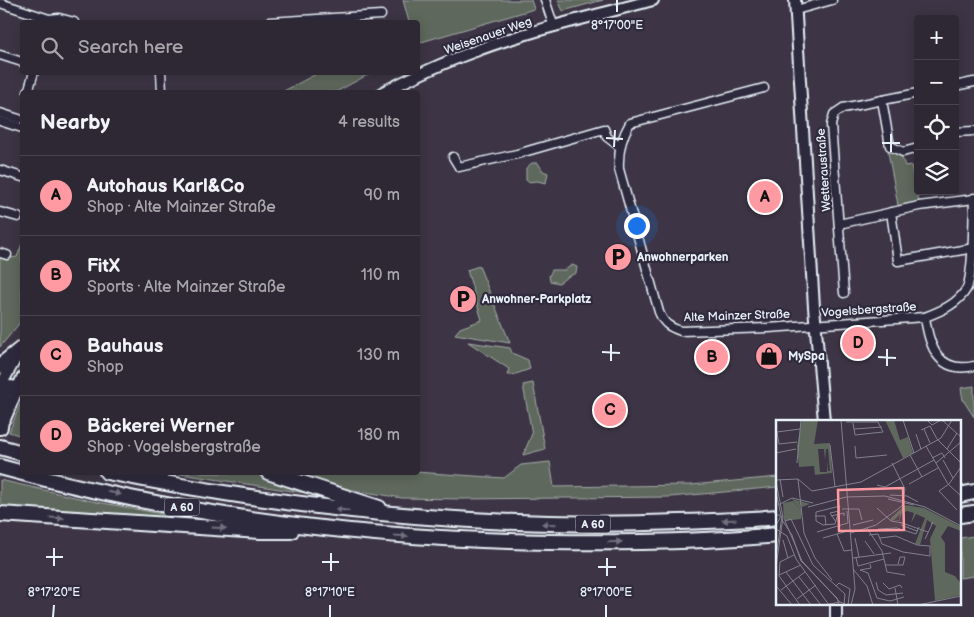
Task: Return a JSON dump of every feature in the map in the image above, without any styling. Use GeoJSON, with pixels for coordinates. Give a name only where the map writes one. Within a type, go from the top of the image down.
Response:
{"type":"FeatureCollection","features":[{"type":"Feature","properties":{"kind":"highway"},"geometry":{"type":"LineString","coordinates":[[0,366],[20,350]]}},
{"type":"Feature","properties":{"kind":"highway"},"geometry":{"type":"LineString","coordinates":[[0,428],[4,401],[0,389],[20,385]]}},
{"type":"Feature","properties":{"kind":"highway"},"geometry":{"type":"LineString","coordinates":[[0,447],[20,453]]}},
{"type":"Feature","properties":{"kind":"highway","name":"A 60"},"geometry":{"type":"LineString","coordinates":[[0,467],[20,472]]}},
{"type":"Feature","properties":{"kind":"highway","name":"A 60"},"geometry":{"type":"LineString","coordinates":[[34,475],[191,509],[352,532],[498,541],[593,543],[722,540],[776,535]]}},
{"type":"Feature","properties":{"kind":"highway","name":"A 60"},"geometry":{"type":"LineString","coordinates":[[124,475],[278,503],[408,517],[502,523],[584,524],[672,523],[776,517]]}},
{"type":"Feature","properties":{"kind":"highway"},"geometry":{"type":"LineString","coordinates":[[277,475],[408,517]]}},
{"type":"Feature","properties":{"kind":"highway"},"geometry":{"type":"LineString","coordinates":[[3,517],[260,531],[352,532]]}},
{"type":"Feature","properties":{"kind":"street"},"geometry":{"type":"LineString","coordinates":[[545,0],[554,27]]}},
{"type":"Feature","properties":{"kind":"street","name":"Weisenauer Weg"},"geometry":{"type":"LineString","coordinates":[[420,73],[471,52],[653,0]]}},
{"type":"Feature","properties":{"kind":"street"},"geometry":{"type":"LineString","coordinates":[[790,0],[796,5],[815,325],[824,420]]}},
{"type":"Feature","properties":{"kind":"street"},"geometry":{"type":"LineString","coordinates":[[796,5],[832,0]]}},
{"type":"Feature","properties":{"kind":"street"},"geometry":{"type":"LineString","coordinates":[[0,4],[46,20]]}},
{"type":"Feature","properties":{"kind":"street"},"geometry":{"type":"LineString","coordinates":[[332,20],[364,19],[380,15]]}},
{"type":"Feature","properties":{"kind":"street"},"geometry":{"type":"LineString","coordinates":[[52,20],[58,18],[66,20]]}},
{"type":"Feature","properties":{"kind":"street"},"geometry":{"type":"LineString","coordinates":[[0,55],[20,61]]}},
{"type":"Feature","properties":{"kind":"street"},"geometry":{"type":"LineString","coordinates":[[29,90],[33,75]]}},
{"type":"Feature","properties":{"kind":"street"},"geometry":{"type":"LineString","coordinates":[[161,75],[162,90]]}},
{"type":"Feature","properties":{"kind":"street","name":"Weisenauer Weg"},"geometry":{"type":"LineString","coordinates":[[387,90],[416,75]]}},
{"type":"Feature","properties":{"kind":"street"},"geometry":{"type":"LineString","coordinates":[[959,85],[974,82]]}},
{"type":"Feature","properties":{"kind":"street","name":"Alte Mainzer Straße"},"geometry":{"type":"LineString","coordinates":[[764,88],[630,124],[624,132],[618,154],[619,169],[659,312],[663,322],[669,327],[681,332],[815,325]]}},
{"type":"Feature","properties":{"kind":"street"},"geometry":{"type":"LineString","coordinates":[[914,94],[882,100],[890,146],[903,152],[914,149]]}},
{"type":"Feature","properties":{"kind":"street","name":"Wetteraustraße"},"geometry":{"type":"LineString","coordinates":[[844,293],[831,125],[834,114],[843,108],[882,100]]}},
{"type":"Feature","properties":{"kind":"street"},"geometry":{"type":"LineString","coordinates":[[0,113],[19,124]]}},
{"type":"Feature","properties":{"kind":"street"},"geometry":{"type":"LineString","coordinates":[[0,121],[19,124]]}},
{"type":"Feature","properties":{"kind":"street"},"geometry":{"type":"LineString","coordinates":[[453,157],[459,167],[517,154],[604,129],[607,136],[620,147]]}},
{"type":"Feature","properties":{"kind":"street"},"geometry":{"type":"LineString","coordinates":[[959,132],[974,131]]}},
{"type":"Feature","properties":{"kind":"street"},"geometry":{"type":"LineString","coordinates":[[0,170],[20,176]]}},
{"type":"Feature","properties":{"kind":"street","name":"Vogelsbergstraße"},"geometry":{"type":"LineString","coordinates":[[815,325],[925,317],[941,312],[954,303],[970,290],[973,265],[974,199]]}},
{"type":"Feature","properties":{"kind":"street","name":"Wetteraustraße"},"geometry":{"type":"LineString","coordinates":[[839,224],[919,206],[974,199]]}},
{"type":"Feature","properties":{"kind":"street"},"geometry":{"type":"LineString","coordinates":[[0,212],[18,217]]}},
{"type":"Feature","properties":{"kind":"street"},"geometry":{"type":"LineString","coordinates":[[891,212],[898,262],[973,248]]}},
{"type":"Feature","properties":{"kind":"street","name":"Vogelsbergstraße"},"geometry":{"type":"LineString","coordinates":[[925,317],[930,345],[938,356],[948,364],[957,367],[966,368],[974,366]]}},
{"type":"Feature","properties":{"kind":"street"},"geometry":{"type":"LineString","coordinates":[[0,389],[20,352]]}},
{"type":"Feature","properties":{"kind":"street"},"geometry":{"type":"LineString","coordinates":[[0,428],[20,387]]}},
{"type":"Feature","properties":{"kind":"street"},"geometry":{"type":"LineString","coordinates":[[836,604],[836,617]]}},
{"type":"Feature","properties":{"kind":"green space"},"geometry":{"type":"Polygon","coordinates":[[[403,0],[531,0],[534,9],[420,42],[420,20],[408,20],[403,0]]]}},
{"type":"Feature","properties":{"kind":"green space"},"geometry":{"type":"Polygon","coordinates":[[[558,0],[603,0],[563,11],[558,0]]]}},
{"type":"Feature","properties":{"kind":"green space"},"geometry":{"type":"Polygon","coordinates":[[[314,75],[367,75],[340,90],[286,90],[314,75]]]}},
{"type":"Feature","properties":{"kind":"green space"},"geometry":{"type":"Polygon","coordinates":[[[888,152],[900,152],[905,166],[911,165],[914,178],[914,195],[918,195],[919,201],[898,205],[888,152]]]}},
{"type":"Feature","properties":{"kind":"green space"},"geometry":{"type":"Polygon","coordinates":[[[532,163],[538,163],[543,171],[548,173],[546,183],[528,182],[526,180],[526,168],[532,163]]]}},
{"type":"Feature","properties":{"kind":"green space"},"geometry":{"type":"Polygon","coordinates":[[[20,249],[20,322],[0,347],[0,255],[11,258],[17,257],[20,249]]]}},
{"type":"Feature","properties":{"kind":"green space"},"geometry":{"type":"Polygon","coordinates":[[[572,265],[577,267],[576,273],[559,283],[550,281],[549,276],[552,270],[565,270],[572,265]]]}},
{"type":"Feature","properties":{"kind":"green space"},"geometry":{"type":"Polygon","coordinates":[[[479,266],[510,343],[455,334],[460,328],[482,320],[467,270],[479,266]]]}},
{"type":"Feature","properties":{"kind":"green space"},"geometry":{"type":"Polygon","coordinates":[[[468,342],[510,348],[512,353],[528,360],[530,369],[513,375],[507,375],[509,369],[468,342]]]}},
{"type":"Feature","properties":{"kind":"green space"},"geometry":{"type":"Polygon","coordinates":[[[533,383],[545,449],[523,455],[532,434],[523,385],[533,383]]]}},
{"type":"Feature","properties":{"kind":"green space"},"geometry":{"type":"Polygon","coordinates":[[[974,386],[974,417],[963,400],[961,388],[974,386]]]}},
{"type":"Feature","properties":{"kind":"green space"},"geometry":{"type":"Polygon","coordinates":[[[20,405],[20,435],[9,432],[20,405]]]}},
{"type":"Feature","properties":{"kind":"green space"},"geometry":{"type":"Polygon","coordinates":[[[550,462],[554,487],[691,485],[776,477],[776,487],[670,497],[402,498],[347,489],[293,475],[420,475],[420,472],[504,478],[521,465],[550,462]]]}},
{"type":"Feature","properties":{"kind":"green space"},"geometry":{"type":"Polygon","coordinates":[[[187,475],[261,475],[325,496],[187,475]]]}},
{"type":"Feature","properties":{"kind":"green space"},"geometry":{"type":"Polygon","coordinates":[[[0,480],[92,501],[210,523],[0,510],[0,480]]]}},
{"type":"Feature","properties":{"kind":"green space"},"geometry":{"type":"Polygon","coordinates":[[[974,536],[974,576],[962,578],[962,538],[974,536]]]}},
{"type":"Feature","properties":{"kind":"place","name":"Autohaus Karl&Co"},"geometry":{"type":"Point","coordinates":[765,197]}},
{"type":"Feature","properties":{"kind":"place","name":"Anwohnerparken"},"geometry":{"type":"Point","coordinates":[618,257]}},
{"type":"Feature","properties":{"kind":"place","name":"Anwohner-Parkplatz"},"geometry":{"type":"Point","coordinates":[463,299]}},
{"type":"Feature","properties":{"kind":"place","name":"Bäckerei Werner"},"geometry":{"type":"Point","coordinates":[858,343]}},
{"type":"Feature","properties":{"kind":"place","name":"MySpa"},"geometry":{"type":"Point","coordinates":[769,356]}},
{"type":"Feature","properties":{"kind":"place","name":"FitX"},"geometry":{"type":"Point","coordinates":[712,357]}},
{"type":"Feature","properties":{"kind":"place","name":"Bauhaus"},"geometry":{"type":"Point","coordinates":[610,410]}}]}
